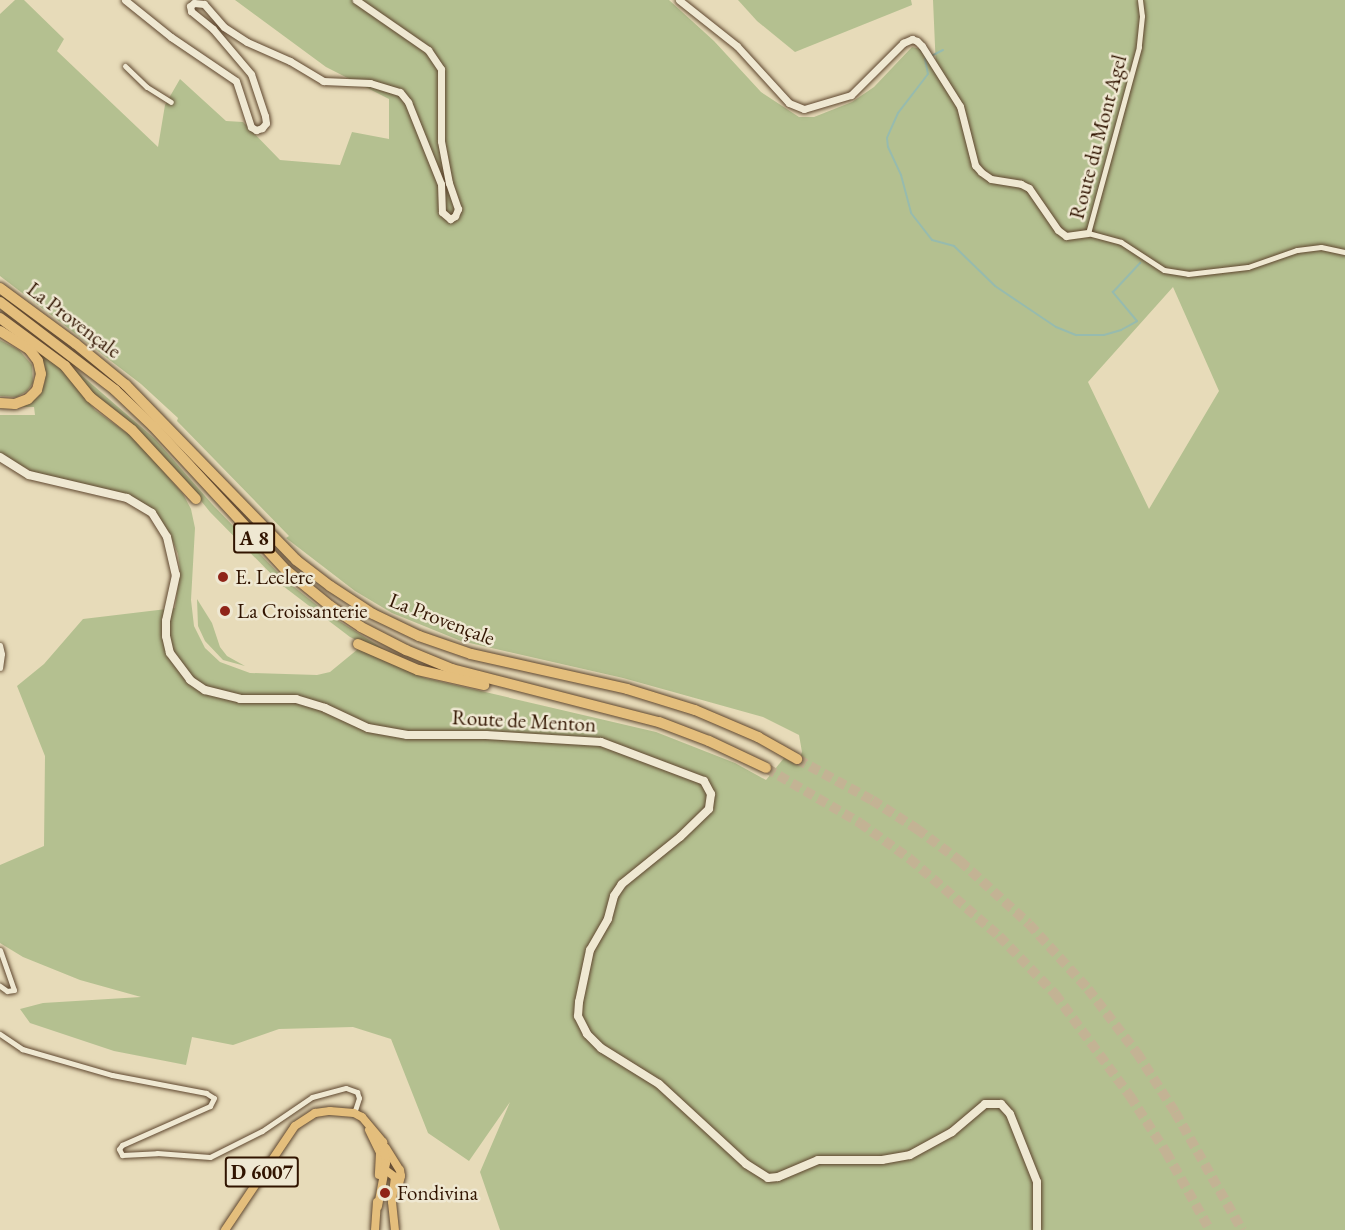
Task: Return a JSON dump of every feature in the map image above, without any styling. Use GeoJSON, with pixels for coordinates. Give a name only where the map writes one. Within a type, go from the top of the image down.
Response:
{"type":"FeatureCollection","features":[{"type":"Feature","properties":{"kind":"highway","name":"La Provençale"},"geometry":{"type":"LineString","coordinates":[[0,288],[126,385],[285,550],[356,604],[413,633],[471,654],[627,689],[695,710],[742,729],[797,759]]}},
{"type":"Feature","properties":{"kind":"highway","name":"La Provençale"},"geometry":{"type":"LineString","coordinates":[[0,302],[115,390],[153,426],[272,556],[308,589],[344,616],[394,645],[433,662],[471,675],[659,722],[709,741],[766,768]]}},
{"type":"Feature","properties":{"kind":"highway"},"geometry":{"type":"LineString","coordinates":[[0,318],[64,366],[90,397],[132,430],[196,499]]}},
{"type":"Feature","properties":{"kind":"highway"},"geometry":{"type":"LineString","coordinates":[[0,332],[29,349],[38,361],[41,374],[37,390],[28,399],[15,404],[0,403]]}},
{"type":"Feature","properties":{"kind":"highway"},"geometry":{"type":"LineString","coordinates":[[358,644],[402,665],[432,674],[495,688],[556,696]]}},
{"type":"Feature","properties":{"kind":"main road","name":"Route de Menton"},"geometry":{"type":"LineString","coordinates":[[0,457],[29,475],[128,498],[152,513],[167,537],[176,575],[166,621],[166,636],[170,653],[190,680],[205,690],[240,699],[296,699],[325,708],[368,728],[407,735],[486,735],[601,742],[704,781],[711,794],[710,809],[616,892],[608,919],[590,950],[578,1016],[587,1034],[596,1044],[659,1084],[755,1172],[764,1177],[775,1178],[818,1160],[872,1161],[901,1157],[944,1137],[985,1104],[996,1102],[1008,1111],[1035,1176],[1038,1187],[1037,1230]]}},
{"type":"Feature","properties":{"kind":"main road","name":"D 6007"},"geometry":{"type":"LineString","coordinates":[[225,1230],[293,1128],[304,1118],[330,1111],[352,1114]]}},
{"type":"Feature","properties":{"kind":"main road"},"geometry":{"type":"LineString","coordinates":[[352,1114],[369,1130],[384,1167],[395,1177],[395,1191]]}},
{"type":"Feature","properties":{"kind":"main road"},"geometry":{"type":"LineString","coordinates":[[352,1114],[375,1130],[398,1166],[401,1176],[392,1202],[395,1230]]}},
{"type":"Feature","properties":{"kind":"main road"},"geometry":{"type":"LineString","coordinates":[[375,1230],[386,1148]]}},
{"type":"Feature","properties":{"kind":"main road"},"geometry":{"type":"LineString","coordinates":[[384,1167],[398,1166]]}},
{"type":"Feature","properties":{"kind":"street"},"geometry":{"type":"LineString","coordinates":[[125,0],[171,37],[236,81],[252,127],[256,130],[262,128],[266,123],[251,74],[213,29],[191,11],[190,6],[194,3],[204,4],[224,27],[247,42],[290,61],[323,81],[370,82],[399,92],[408,102],[441,184],[442,212],[450,219],[455,216],[458,209],[449,183],[441,141],[441,69],[428,50],[356,0]]}},
{"type":"Feature","properties":{"kind":"street","name":"Route du Mont Agel"},"geometry":{"type":"LineString","coordinates":[[679,0],[738,46],[789,104],[804,109],[851,95],[903,42],[912,39],[922,46],[962,112],[975,165],[991,179],[1021,184],[1029,188],[1058,230],[1066,236],[1088,233],[1139,48],[1142,16],[1140,0]]}},
{"type":"Feature","properties":{"kind":"street"},"geometry":{"type":"LineString","coordinates":[[125,66],[161,98],[171,102]]}},
{"type":"Feature","properties":{"kind":"street"},"geometry":{"type":"LineString","coordinates":[[1088,233],[1121,242],[1164,270],[1188,274],[1248,267],[1309,248],[1321,247],[1345,252]]}},
{"type":"Feature","properties":{"kind":"street"},"geometry":{"type":"LineString","coordinates":[[0,645],[2,654],[0,668]]}},
{"type":"Feature","properties":{"kind":"street"},"geometry":{"type":"LineString","coordinates":[[0,950],[14,990],[7,991],[0,986]]}},
{"type":"Feature","properties":{"kind":"street"},"geometry":{"type":"LineString","coordinates":[[0,1034],[22,1049],[112,1074],[206,1093],[214,1098],[210,1106],[122,1145],[119,1149],[122,1155],[157,1153],[210,1157],[281,1119],[312,1097],[346,1088],[357,1092],[359,1098],[352,1114]]}},
{"type":"Feature","properties":{"kind":"green space"},"geometry":{"type":"Polygon","coordinates":[[[15,0],[24,0],[64,39],[57,51],[158,147],[165,105],[180,79],[226,121],[243,122],[280,160],[340,165],[352,132],[389,139],[389,99],[326,67],[235,0],[669,0],[714,41],[761,92],[799,117],[814,117],[852,102],[874,87],[912,47],[921,49],[936,69],[933,0],[1345,0],[1345,1230],[500,1230],[480,1172],[510,1102],[469,1161],[428,1133],[391,1039],[353,1027],[279,1029],[233,1045],[192,1037],[186,1065],[114,1051],[30,1023],[20,1009],[43,1003],[141,997],[80,980],[23,957],[0,943],[0,865],[44,846],[45,756],[17,686],[44,664],[83,619],[175,608],[180,570],[178,554],[169,532],[153,510],[141,502],[109,490],[35,473],[0,454],[0,415],[35,415],[34,407],[23,407],[38,397],[45,382],[45,367],[39,351],[61,369],[95,410],[135,439],[183,494],[191,509],[195,528],[191,600],[194,626],[205,648],[220,662],[250,673],[317,675],[330,672],[358,649],[425,678],[656,732],[735,763],[766,780],[784,758],[797,765],[802,752],[799,735],[763,717],[623,678],[461,641],[392,613],[355,591],[286,538],[289,536],[177,421],[178,418],[141,384],[0,276],[0,14],[15,0]],[[1173,287],[1088,382],[1149,509],[1219,391],[1173,287]]]}},
{"type":"Feature","properties":{"kind":"green space"},"geometry":{"type":"Polygon","coordinates":[[[738,0],[911,0],[912,5],[795,52],[757,21],[738,0]]]}},
{"type":"Feature","properties":{"kind":"green space"},"geometry":{"type":"Polygon","coordinates":[[[0,340],[19,350],[32,365],[33,383],[27,391],[17,397],[0,396],[0,340]]]}},
{"type":"Feature","properties":{"kind":"green space"},"geometry":{"type":"Polygon","coordinates":[[[72,367],[155,439],[212,504],[284,579],[328,614],[385,650],[385,654],[350,637],[283,586],[210,512],[190,487],[94,396],[72,367]]]}},
{"type":"Feature","properties":{"kind":"green space"},"geometry":{"type":"Polygon","coordinates":[[[197,599],[212,623],[220,647],[227,656],[245,666],[223,660],[205,641],[198,626],[197,599]]]}},
{"type":"Feature","properties":{"kind":"waterway"},"geometry":{"type":"LineString","coordinates":[[943,50],[925,59],[928,74],[898,113],[887,138],[888,147],[901,175],[911,213],[932,240],[954,246],[995,286],[1056,327],[1076,335],[1104,335],[1121,330],[1137,321],[1113,292],[1140,263]]}},
{"type":"Feature","properties":{"kind":"tunnel"},"geometry":{"type":"LineString","coordinates":[[797,759],[872,800],[917,829],[960,861],[1029,924],[1088,989],[1137,1053],[1175,1112],[1242,1230]]}},
{"type":"Feature","properties":{"kind":"tunnel"},"geometry":{"type":"LineString","coordinates":[[766,768],[860,823],[910,859],[999,936],[1055,994],[1130,1096],[1166,1152],[1210,1230]]}},
{"type":"Feature","properties":{"kind":"place","name":"E. Leclerc"},"geometry":{"type":"Point","coordinates":[223,577]}},
{"type":"Feature","properties":{"kind":"place","name":"La Croissanterie"},"geometry":{"type":"Point","coordinates":[225,611]}},
{"type":"Feature","properties":{"kind":"place","name":"Fondivina"},"geometry":{"type":"Point","coordinates":[385,1193]}}]}
